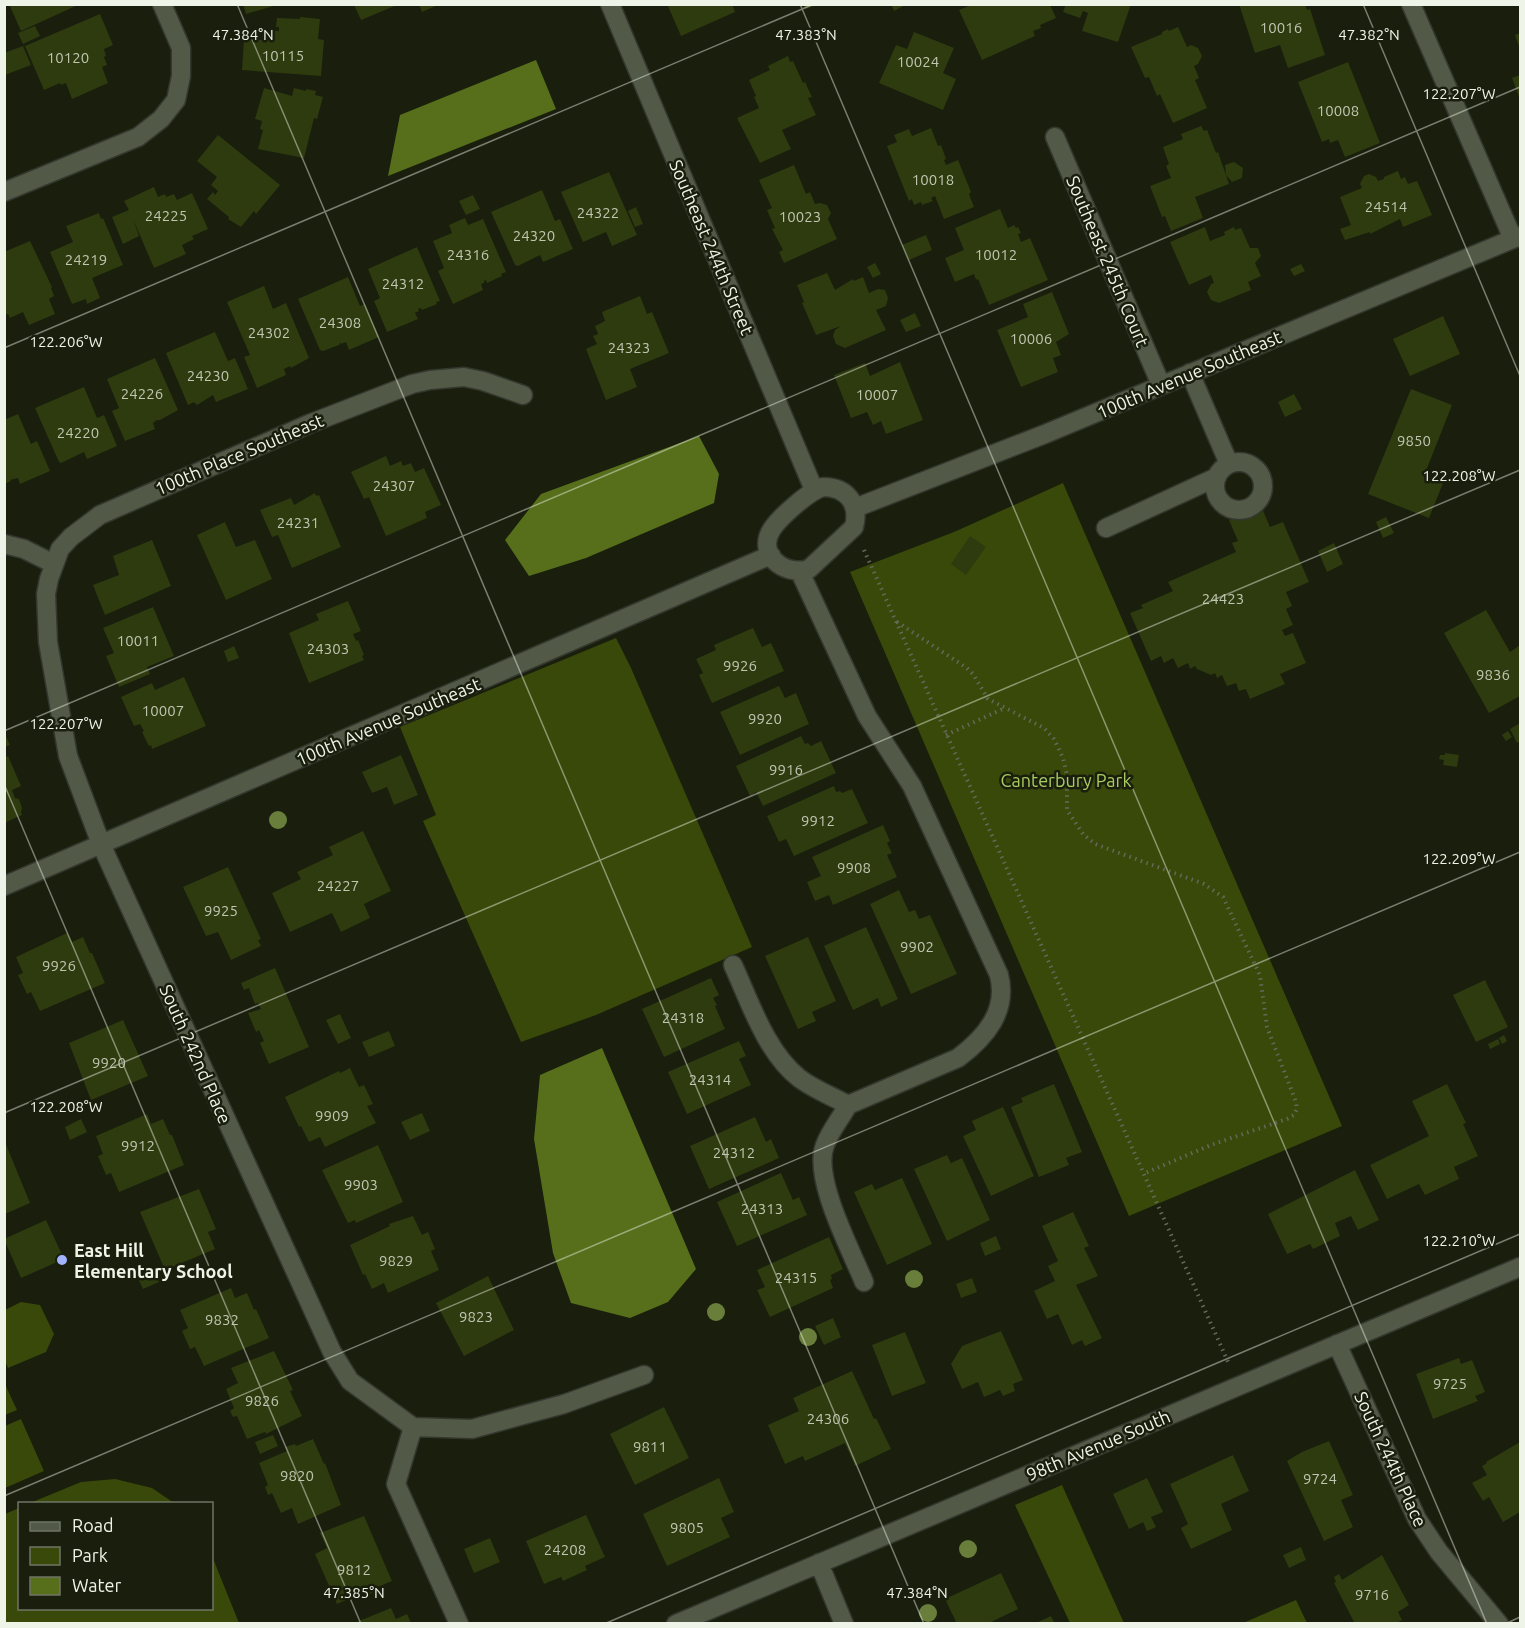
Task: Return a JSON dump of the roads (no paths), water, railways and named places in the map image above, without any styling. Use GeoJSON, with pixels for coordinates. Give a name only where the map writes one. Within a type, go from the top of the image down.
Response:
{"type":"FeatureCollection","features":[{"type":"Feature","properties":{"kind":"street"},"geometry":{"type":"LineString","coordinates":[[4,192],[138,137],[161,119],[176,100],[182,76],[181,48],[162,4]]}},
{"type":"Feature","properties":{"kind":"street","name":"Southeast 244th Street"},"geometry":{"type":"LineString","coordinates":[[610,4],[814,490]]}},
{"type":"Feature","properties":{"kind":"street"},"geometry":{"type":"LineString","coordinates":[[1411,4],[1517,237]]}},
{"type":"Feature","properties":{"kind":"street","name":"Southeast 245th Court"},"geometry":{"type":"LineString","coordinates":[[1055,137],[1161,385]]}},
{"type":"Feature","properties":{"kind":"street","name":"100th Avenue Southeast"},"geometry":{"type":"LineString","coordinates":[[855,508],[1161,385],[1517,237]]}},
{"type":"Feature","properties":{"kind":"street"},"geometry":{"type":"LineString","coordinates":[[1106,528],[1223,470],[1190,373]]}},
{"type":"Feature","properties":{"kind":"street","name":"100th Place Southeast"},"geometry":{"type":"LineString","coordinates":[[48,642],[46,594],[60,549],[85,525],[117,506],[309,424],[397,390],[430,380],[464,377],[523,395]]}},
{"type":"Feature","properties":{"kind":"street"},"geometry":{"type":"LineString","coordinates":[[823,487],[839,489],[852,500],[855,508],[854,527],[809,569],[800,572],[783,568],[771,555],[768,538],[771,530],[814,490],[823,487]]}},
{"type":"Feature","properties":{"kind":"street"},"geometry":{"type":"LineString","coordinates":[[4,544],[24,549],[54,564]]}},
{"type":"Feature","properties":{"kind":"street","name":"100th Avenue Southeast"},"geometry":{"type":"LineString","coordinates":[[4,886],[771,555]]}},
{"type":"Feature","properties":{"kind":"street"},"geometry":{"type":"LineString","coordinates":[[800,572],[867,716],[912,786],[999,975],[1003,990],[998,1011],[987,1030],[973,1047],[958,1058],[848,1105],[824,1147],[823,1173],[827,1192],[864,1282]]}},
{"type":"Feature","properties":{"kind":"street","name":"South 242nd Place"},"geometry":{"type":"LineString","coordinates":[[48,642],[68,756],[101,844],[332,1352],[350,1381],[412,1427]]}},
{"type":"Feature","properties":{"kind":"street"},"geometry":{"type":"LineString","coordinates":[[733,965],[770,1044],[782,1062],[800,1078],[848,1105]]}},
{"type":"Feature","properties":{"kind":"street","name":"98th Avenue South"},"geometry":{"type":"LineString","coordinates":[[676,1623],[1521,1267]]}},
{"type":"Feature","properties":{"kind":"street","name":"South 244th Place"},"geometry":{"type":"LineString","coordinates":[[1337,1344],[1417,1519],[1439,1552],[1499,1623]]}},
{"type":"Feature","properties":{"kind":"street"},"geometry":{"type":"LineString","coordinates":[[459,1623],[396,1484],[412,1427],[472,1429],[564,1404],[644,1375]]}},
{"type":"Feature","properties":{"kind":"street"},"geometry":{"type":"LineString","coordinates":[[819,1563],[844,1623]]}},
{"type":"Feature","properties":{"kind":"water"},"geometry":{"type":"Polygon","coordinates":[[[536,60],[556,109],[388,176],[400,115],[536,60]]]}},
{"type":"Feature","properties":{"kind":"water"},"geometry":{"type":"Polygon","coordinates":[[[699,436],[719,474],[714,503],[586,558],[529,576],[505,540],[541,494],[699,436]]]}},
{"type":"Feature","properties":{"kind":"water"},"geometry":{"type":"Polygon","coordinates":[[[602,1048],[696,1269],[668,1302],[630,1318],[571,1303],[553,1253],[534,1139],[540,1075],[602,1048]]]}},
{"type":"Feature","properties":{"kind":"place","name":"East Hill Elementary School"},"geometry":{"type":"Point","coordinates":[62,1260]}},
{"type":"Feature","properties":{"kind":"park label","name":"Canterbury Park"},"geometry":{"type":"Point","coordinates":[1066,780]}}]}
